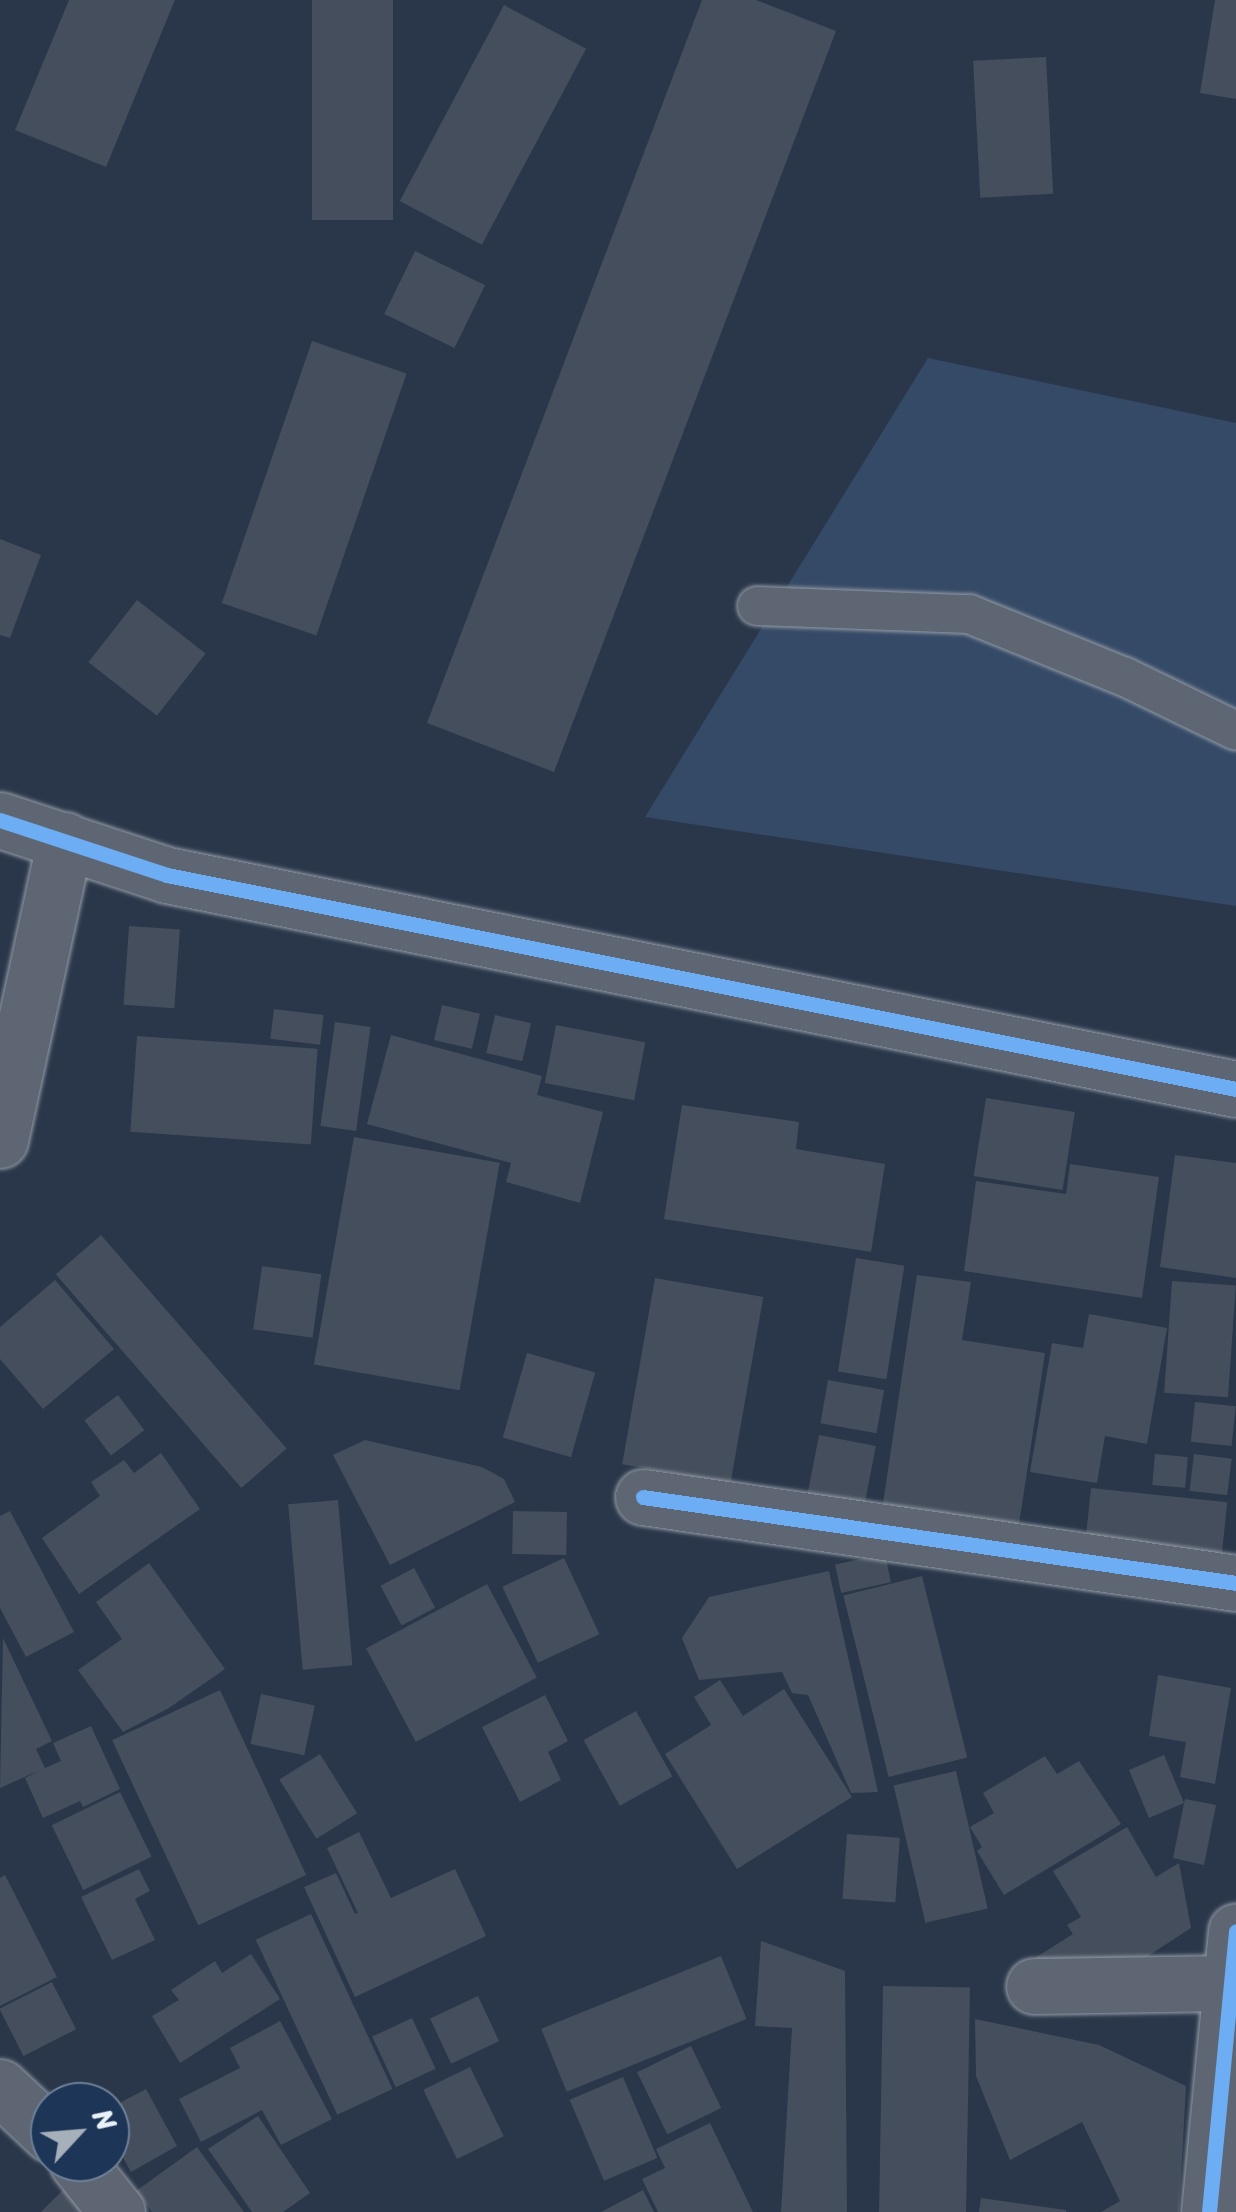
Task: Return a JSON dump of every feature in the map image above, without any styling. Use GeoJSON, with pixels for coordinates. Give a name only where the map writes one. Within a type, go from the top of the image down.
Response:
{"type":"FeatureCollection","features":[{"type":"Feature","properties":{"kind":"street"},"geometry":{"type":"LineString","coordinates":[[0,820],[167,875],[1236,1088]]}},
{"type":"Feature","properties":{"kind":"street"},"geometry":{"type":"LineString","coordinates":[[0,1140],[66,840]]}},
{"type":"Feature","properties":{"kind":"street"},"geometry":{"type":"LineString","coordinates":[[643,1497],[1236,1583]]}},
{"type":"Feature","properties":{"kind":"street"},"geometry":{"type":"LineString","coordinates":[[1034,1986],[1232,1957],[1210,2212]]}},
{"type":"Feature","properties":{"kind":"street"},"geometry":{"type":"LineString","coordinates":[[0,2087],[30,2115]]}},
{"type":"Feature","properties":{"kind":"street"},"geometry":{"type":"LineString","coordinates":[[93,2182],[117,2212]]}},
{"type":"Feature","properties":{"kind":"lane"},"geometry":{"type":"LineString","coordinates":[[757,606],[968,614],[1125,677],[1236,731]]}},
{"type":"Feature","properties":{"kind":"shaded area"},"geometry":{"type":"Polygon","coordinates":[[[928,358],[1236,423],[1236,906],[645,817],[928,358]]]}},
{"type":"Feature","properties":{"kind":"building"},"geometry":{"type":"Polygon","coordinates":[[[69,0],[175,0],[106,167],[15,130],[69,0]]]}},
{"type":"Feature","properties":{"kind":"building"},"geometry":{"type":"Polygon","coordinates":[[[312,0],[393,0],[393,220],[312,220],[312,0]]]}},
{"type":"Feature","properties":{"kind":"building"},"geometry":{"type":"Polygon","coordinates":[[[702,0],[756,0],[836,31],[554,772],[427,723],[702,0]]]}},
{"type":"Feature","properties":{"kind":"building"},"geometry":{"type":"Polygon","coordinates":[[[1215,0],[1236,0],[1236,99],[1200,93],[1215,0]]]}},
{"type":"Feature","properties":{"kind":"building"},"geometry":{"type":"Polygon","coordinates":[[[504,5],[586,49],[482,245],[400,201],[504,5]]]}},
{"type":"Feature","properties":{"kind":"building"},"geometry":{"type":"Polygon","coordinates":[[[1046,57],[1053,194],[980,198],[973,61],[1046,57]]]}},
{"type":"Feature","properties":{"kind":"building"},"geometry":{"type":"Polygon","coordinates":[[[415,251],[485,285],[454,348],[384,314],[415,251]]]}},
{"type":"Feature","properties":{"kind":"building"},"geometry":{"type":"Polygon","coordinates":[[[312,341],[407,374],[316,635],[222,603],[312,341]]]}},
{"type":"Feature","properties":{"kind":"building"},"geometry":{"type":"Polygon","coordinates":[[[0,539],[41,555],[10,638],[0,635],[0,539]]]}},
{"type":"Feature","properties":{"kind":"building"},"geometry":{"type":"Polygon","coordinates":[[[137,600],[206,654],[157,716],[88,662],[137,600]]]}},
{"type":"Feature","properties":{"kind":"building"},"geometry":{"type":"Polygon","coordinates":[[[129,926],[180,930],[174,1008],[123,1005],[129,926]]]}},
{"type":"Feature","properties":{"kind":"building"},"geometry":{"type":"Polygon","coordinates":[[[442,1005],[480,1014],[472,1049],[434,1040],[442,1005]]]}},
{"type":"Feature","properties":{"kind":"building"},"geometry":{"type":"Polygon","coordinates":[[[274,1009],[324,1015],[320,1045],[270,1039],[274,1009]]]}},
{"type":"Feature","properties":{"kind":"building"},"geometry":{"type":"Polygon","coordinates":[[[495,1015],[531,1023],[522,1061],[486,1053],[495,1015]]]}},
{"type":"Feature","properties":{"kind":"building"},"geometry":{"type":"Polygon","coordinates":[[[335,1022],[371,1027],[356,1131],[320,1126],[335,1022]]]}},
{"type":"Feature","properties":{"kind":"building"},"geometry":{"type":"Polygon","coordinates":[[[556,1025],[645,1042],[634,1100],[545,1083],[556,1025]]]}},
{"type":"Feature","properties":{"kind":"building"},"geometry":{"type":"Polygon","coordinates":[[[391,1035],[542,1076],[537,1095],[603,1112],[580,1203],[506,1182],[511,1163],[367,1124],[391,1035]]]}},
{"type":"Feature","properties":{"kind":"building"},"geometry":{"type":"Polygon","coordinates":[[[137,1036],[318,1049],[311,1144],[130,1132],[137,1036]]]}},
{"type":"Feature","properties":{"kind":"building"},"geometry":{"type":"Polygon","coordinates":[[[986,1098],[1075,1112],[1063,1190],[974,1176],[986,1098]]]}},
{"type":"Feature","properties":{"kind":"building"},"geometry":{"type":"Polygon","coordinates":[[[682,1105],[799,1122],[796,1149],[885,1164],[871,1252],[664,1219],[682,1105]]]}},
{"type":"Feature","properties":{"kind":"building"},"geometry":{"type":"Polygon","coordinates":[[[354,1137],[500,1163],[460,1390],[314,1364],[354,1137]]]}},
{"type":"Feature","properties":{"kind":"building"},"geometry":{"type":"Polygon","coordinates":[[[1175,1155],[1236,1163],[1236,1278],[1160,1267],[1175,1155]]]}},
{"type":"Feature","properties":{"kind":"building"},"geometry":{"type":"Polygon","coordinates":[[[1070,1164],[1159,1177],[1142,1298],[964,1271],[976,1181],[1066,1194],[1070,1164]]]}},
{"type":"Feature","properties":{"kind":"building"},"geometry":{"type":"Polygon","coordinates":[[[101,1235],[287,1449],[241,1488],[56,1274],[101,1235]]]}},
{"type":"Feature","properties":{"kind":"building"},"geometry":{"type":"Polygon","coordinates":[[[856,1258],[904,1266],[886,1379],[838,1372],[856,1258]]]}},
{"type":"Feature","properties":{"kind":"building"},"geometry":{"type":"Polygon","coordinates":[[[262,1266],[321,1274],[313,1338],[253,1329],[262,1266]]]}},
{"type":"Feature","properties":{"kind":"building"},"geometry":{"type":"Polygon","coordinates":[[[917,1275],[971,1282],[962,1340],[1045,1353],[1018,1531],[882,1510],[917,1275]]]}},
{"type":"Feature","properties":{"kind":"building"},"geometry":{"type":"Polygon","coordinates":[[[655,1278],[763,1297],[731,1483],[622,1464],[655,1278]]]}},
{"type":"Feature","properties":{"kind":"building"},"geometry":{"type":"Polygon","coordinates":[[[55,1280],[114,1349],[43,1409],[0,1359],[0,1327],[55,1280]]]}},
{"type":"Feature","properties":{"kind":"building"},"geometry":{"type":"Polygon","coordinates":[[[1172,1281],[1236,1285],[1228,1397],[1164,1393],[1172,1281]]]}},
{"type":"Feature","properties":{"kind":"building"},"geometry":{"type":"Polygon","coordinates":[[[1089,1314],[1167,1328],[1147,1444],[1105,1436],[1097,1483],[1030,1472],[1052,1343],[1083,1348],[1089,1314]]]}},
{"type":"Feature","properties":{"kind":"building"},"geometry":{"type":"Polygon","coordinates":[[[527,1353],[595,1373],[571,1457],[503,1438],[527,1353]]]}},
{"type":"Feature","properties":{"kind":"building"},"geometry":{"type":"Polygon","coordinates":[[[828,1380],[884,1390],[876,1433],[820,1423],[828,1380]]]}},
{"type":"Feature","properties":{"kind":"building"},"geometry":{"type":"Polygon","coordinates":[[[118,1395],[144,1430],[111,1455],[84,1420],[118,1395]]]}},
{"type":"Feature","properties":{"kind":"building"},"geometry":{"type":"Polygon","coordinates":[[[1195,1402],[1236,1406],[1232,1446],[1191,1442],[1195,1402]]]}},
{"type":"Feature","properties":{"kind":"building"},"geometry":{"type":"Polygon","coordinates":[[[819,1435],[876,1446],[864,1510],[807,1499],[819,1435]]]}},
{"type":"Feature","properties":{"kind":"building"},"geometry":{"type":"Polygon","coordinates":[[[365,1440],[482,1467],[504,1479],[515,1502],[390,1565],[333,1455],[365,1440]]]}},
{"type":"Feature","properties":{"kind":"building"},"geometry":{"type":"Polygon","coordinates":[[[161,1453],[200,1509],[79,1594],[42,1538],[100,1496],[91,1482],[124,1460],[134,1473],[161,1453]]]}},
{"type":"Feature","properties":{"kind":"building"},"geometry":{"type":"Polygon","coordinates":[[[1155,1454],[1188,1457],[1185,1488],[1152,1485],[1155,1454]]]}},
{"type":"Feature","properties":{"kind":"building"},"geometry":{"type":"Polygon","coordinates":[[[1194,1454],[1232,1459],[1227,1495],[1189,1491],[1194,1454]]]}},
{"type":"Feature","properties":{"kind":"building"},"geometry":{"type":"Polygon","coordinates":[[[1091,1488],[1227,1502],[1221,1564],[1085,1550],[1091,1488]]]}},
{"type":"Feature","properties":{"kind":"building"},"geometry":{"type":"Polygon","coordinates":[[[338,1500],[352,1665],[303,1670],[288,1504],[338,1500]]]}},
{"type":"Feature","properties":{"kind":"building"},"geometry":{"type":"Polygon","coordinates":[[[10,1511],[74,1632],[26,1657],[0,1608],[0,1516],[10,1511]]]}},
{"type":"Feature","properties":{"kind":"building"},"geometry":{"type":"Polygon","coordinates":[[[513,1511],[567,1512],[566,1555],[512,1554],[513,1511]]]}},
{"type":"Feature","properties":{"kind":"building"},"geometry":{"type":"Polygon","coordinates":[[[885,1554],[891,1582],[841,1593],[835,1565],[885,1554]]]}},
{"type":"Feature","properties":{"kind":"building"},"geometry":{"type":"Polygon","coordinates":[[[564,1558],[599,1634],[538,1663],[502,1587],[564,1558]]]}},
{"type":"Feature","properties":{"kind":"building"},"geometry":{"type":"Polygon","coordinates":[[[149,1563],[225,1669],[169,1708],[123,1732],[78,1670],[122,1639],[96,1602],[149,1563]]]}},
{"type":"Feature","properties":{"kind":"building"},"geometry":{"type":"Polygon","coordinates":[[[414,1568],[435,1608],[402,1626],[380,1586],[414,1568]]]}},
{"type":"Feature","properties":{"kind":"building"},"geometry":{"type":"Polygon","coordinates":[[[829,1571],[878,1792],[851,1793],[808,1695],[792,1693],[782,1672],[699,1680],[682,1638],[709,1597],[829,1571]]]}},
{"type":"Feature","properties":{"kind":"building"},"geometry":{"type":"Polygon","coordinates":[[[922,1576],[967,1757],[889,1777],[843,1596],[922,1576]]]}},
{"type":"Feature","properties":{"kind":"building"},"geometry":{"type":"Polygon","coordinates":[[[487,1584],[537,1678],[416,1742],[366,1648],[487,1584]]]}},
{"type":"Feature","properties":{"kind":"building"},"geometry":{"type":"Polygon","coordinates":[[[3,1638],[52,1741],[36,1749],[45,1768],[61,1761],[53,1743],[91,1726],[120,1789],[83,1807],[80,1801],[43,1818],[25,1778],[40,1770],[0,1788],[3,1638]]]}},
{"type":"Feature","properties":{"kind":"building"},"geometry":{"type":"Polygon","coordinates":[[[1158,1675],[1231,1688],[1215,1784],[1180,1777],[1186,1742],[1149,1736],[1158,1675]]]}},
{"type":"Feature","properties":{"kind":"building"},"geometry":{"type":"Polygon","coordinates":[[[720,1680],[743,1716],[784,1689],[852,1797],[737,1869],[665,1754],[711,1725],[694,1697],[720,1680]]]}},
{"type":"Feature","properties":{"kind":"building"},"geometry":{"type":"Polygon","coordinates":[[[220,1690],[306,1875],[198,1925],[112,1740],[220,1690]]]}},
{"type":"Feature","properties":{"kind":"building"},"geometry":{"type":"Polygon","coordinates":[[[261,1694],[315,1705],[304,1755],[250,1744],[261,1694]]]}},
{"type":"Feature","properties":{"kind":"building"},"geometry":{"type":"Polygon","coordinates":[[[545,1695],[568,1741],[548,1752],[561,1780],[520,1802],[482,1727],[545,1695]]]}},
{"type":"Feature","properties":{"kind":"building"},"geometry":{"type":"Polygon","coordinates":[[[636,1711],[672,1777],[620,1806],[584,1740],[636,1711]]]}},
{"type":"Feature","properties":{"kind":"building"},"geometry":{"type":"Polygon","coordinates":[[[320,1754],[357,1813],[316,1839],[279,1779],[320,1754]]]}},
{"type":"Feature","properties":{"kind":"building"},"geometry":{"type":"Polygon","coordinates":[[[1164,1755],[1184,1803],[1149,1818],[1129,1770],[1164,1755]]]}},
{"type":"Feature","properties":{"kind":"building"},"geometry":{"type":"Polygon","coordinates":[[[1045,1756],[1057,1774],[1079,1761],[1121,1824],[1004,1895],[977,1851],[982,1847],[970,1827],[994,1813],[983,1793],[1045,1756]]]}},
{"type":"Feature","properties":{"kind":"building"},"geometry":{"type":"Polygon","coordinates":[[[956,1771],[988,1908],[925,1923],[894,1785],[956,1771]]]}},
{"type":"Feature","properties":{"kind":"building"},"geometry":{"type":"Polygon","coordinates":[[[120,1792],[152,1857],[83,1890],[52,1825],[120,1792]]]}},
{"type":"Feature","properties":{"kind":"building"},"geometry":{"type":"Polygon","coordinates":[[[1185,1799],[1216,1805],[1204,1865],[1173,1858],[1185,1799]]]}},
{"type":"Feature","properties":{"kind":"building"},"geometry":{"type":"Polygon","coordinates":[[[1127,1827],[1156,1877],[1179,1863],[1191,1928],[1105,1984],[1035,1958],[1073,1934],[1067,1925],[1081,1917],[1053,1871],[1127,1827]]]}},
{"type":"Feature","properties":{"kind":"building"},"geometry":{"type":"Polygon","coordinates":[[[359,1832],[391,1898],[455,1869],[486,1936],[355,1997],[304,1887],[336,1873],[355,1914],[358,1913],[327,1848],[359,1832]]]}},
{"type":"Feature","properties":{"kind":"building"},"geometry":{"type":"Polygon","coordinates":[[[847,1834],[900,1838],[895,1903],[842,1899],[847,1834]]]}},
{"type":"Feature","properties":{"kind":"building"},"geometry":{"type":"Polygon","coordinates":[[[139,1869],[150,1891],[135,1899],[155,1940],[112,1960],[81,1897],[139,1869]]]}},
{"type":"Feature","properties":{"kind":"building"},"geometry":{"type":"Polygon","coordinates":[[[5,1875],[57,1977],[0,2006],[0,1878],[5,1875]]]}},
{"type":"Feature","properties":{"kind":"building"},"geometry":{"type":"Polygon","coordinates":[[[311,1914],[393,2089],[337,2115],[256,1940],[311,1914]]]}},
{"type":"Feature","properties":{"kind":"building"},"geometry":{"type":"Polygon","coordinates":[[[761,1941],[845,1971],[847,2212],[781,2212],[792,2028],[755,2026],[761,1941]]]}},
{"type":"Feature","properties":{"kind":"building"},"geometry":{"type":"Polygon","coordinates":[[[251,1954],[280,1999],[180,2063],[152,2016],[179,2000],[171,1990],[215,1961],[222,1973],[251,1954]]]}},
{"type":"Feature","properties":{"kind":"building"},"geometry":{"type":"Polygon","coordinates":[[[721,1956],[746,2019],[567,2092],[541,2029],[721,1956]]]}},
{"type":"Feature","properties":{"kind":"building"},"geometry":{"type":"Polygon","coordinates":[[[52,1982],[76,2029],[23,2056],[0,2008],[52,1982]]]}},
{"type":"Feature","properties":{"kind":"building"},"geometry":{"type":"Polygon","coordinates":[[[883,1986],[970,1988],[966,2212],[879,2212],[883,1986]]]}},
{"type":"Feature","properties":{"kind":"building"},"geometry":{"type":"Polygon","coordinates":[[[478,1996],[499,2041],[451,2064],[430,2018],[478,1996]]]}},
{"type":"Feature","properties":{"kind":"building"},"geometry":{"type":"Polygon","coordinates":[[[412,2018],[436,2069],[396,2087],[372,2037],[412,2018]]]}},
{"type":"Feature","properties":{"kind":"building"},"geometry":{"type":"Polygon","coordinates":[[[975,2019],[1099,2045],[1186,2086],[1179,2212],[1101,2212],[1120,2201],[1082,2122],[1010,2160],[976,2076],[975,2019]]]}},
{"type":"Feature","properties":{"kind":"building"},"geometry":{"type":"Polygon","coordinates":[[[280,2021],[332,2119],[281,2145],[262,2110],[201,2142],[179,2099],[240,2068],[230,2048],[280,2021]]]}},
{"type":"Feature","properties":{"kind":"building"},"geometry":{"type":"Polygon","coordinates":[[[691,2046],[721,2108],[667,2134],[637,2072],[691,2046]]]}},
{"type":"Feature","properties":{"kind":"building"},"geometry":{"type":"Polygon","coordinates":[[[470,2067],[504,2136],[457,2159],[423,2090],[470,2067]]]}},
{"type":"Feature","properties":{"kind":"building"},"geometry":{"type":"Polygon","coordinates":[[[623,2077],[657,2158],[604,2181],[570,2100],[623,2077]]]}},
{"type":"Feature","properties":{"kind":"building"},"geometry":{"type":"Polygon","coordinates":[[[146,2089],[177,2146],[131,2172],[130,2170],[130,2097],[146,2089]]]}},
{"type":"Feature","properties":{"kind":"building"},"geometry":{"type":"Polygon","coordinates":[[[258,2116],[310,2193],[283,2212],[252,2212],[208,2149],[258,2116]]]}},
{"type":"Feature","properties":{"kind":"building"},"geometry":{"type":"Polygon","coordinates":[[[710,2123],[753,2212],[658,2212],[642,2179],[665,2168],[656,2149],[710,2123]]]}},
{"type":"Feature","properties":{"kind":"building"},"geometry":{"type":"Polygon","coordinates":[[[197,2147],[244,2212],[152,2212],[136,2191],[197,2147]]]}},
{"type":"Feature","properties":{"kind":"building"},"geometry":{"type":"Polygon","coordinates":[[[65,2188],[90,2212],[41,2212],[65,2188]]]}},
{"type":"Feature","properties":{"kind":"building"},"geometry":{"type":"Polygon","coordinates":[[[643,2190],[654,2212],[601,2212],[643,2190]]]}},
{"type":"Feature","properties":{"kind":"building"},"geometry":{"type":"Polygon","coordinates":[[[981,2198],[1066,2210],[1066,2212],[979,2212],[981,2198]]]}},
{"type":"Feature","properties":{"kind":"cycle path"},"geometry":{"type":"LineString","coordinates":[[0,820],[167,875],[1236,1089]]}},
{"type":"Feature","properties":{"kind":"cycle path"},"geometry":{"type":"LineString","coordinates":[[643,1497],[1236,1583]]}},
{"type":"Feature","properties":{"kind":"cycle path"},"geometry":{"type":"LineString","coordinates":[[1209,2212],[1236,1931]]}}]}
